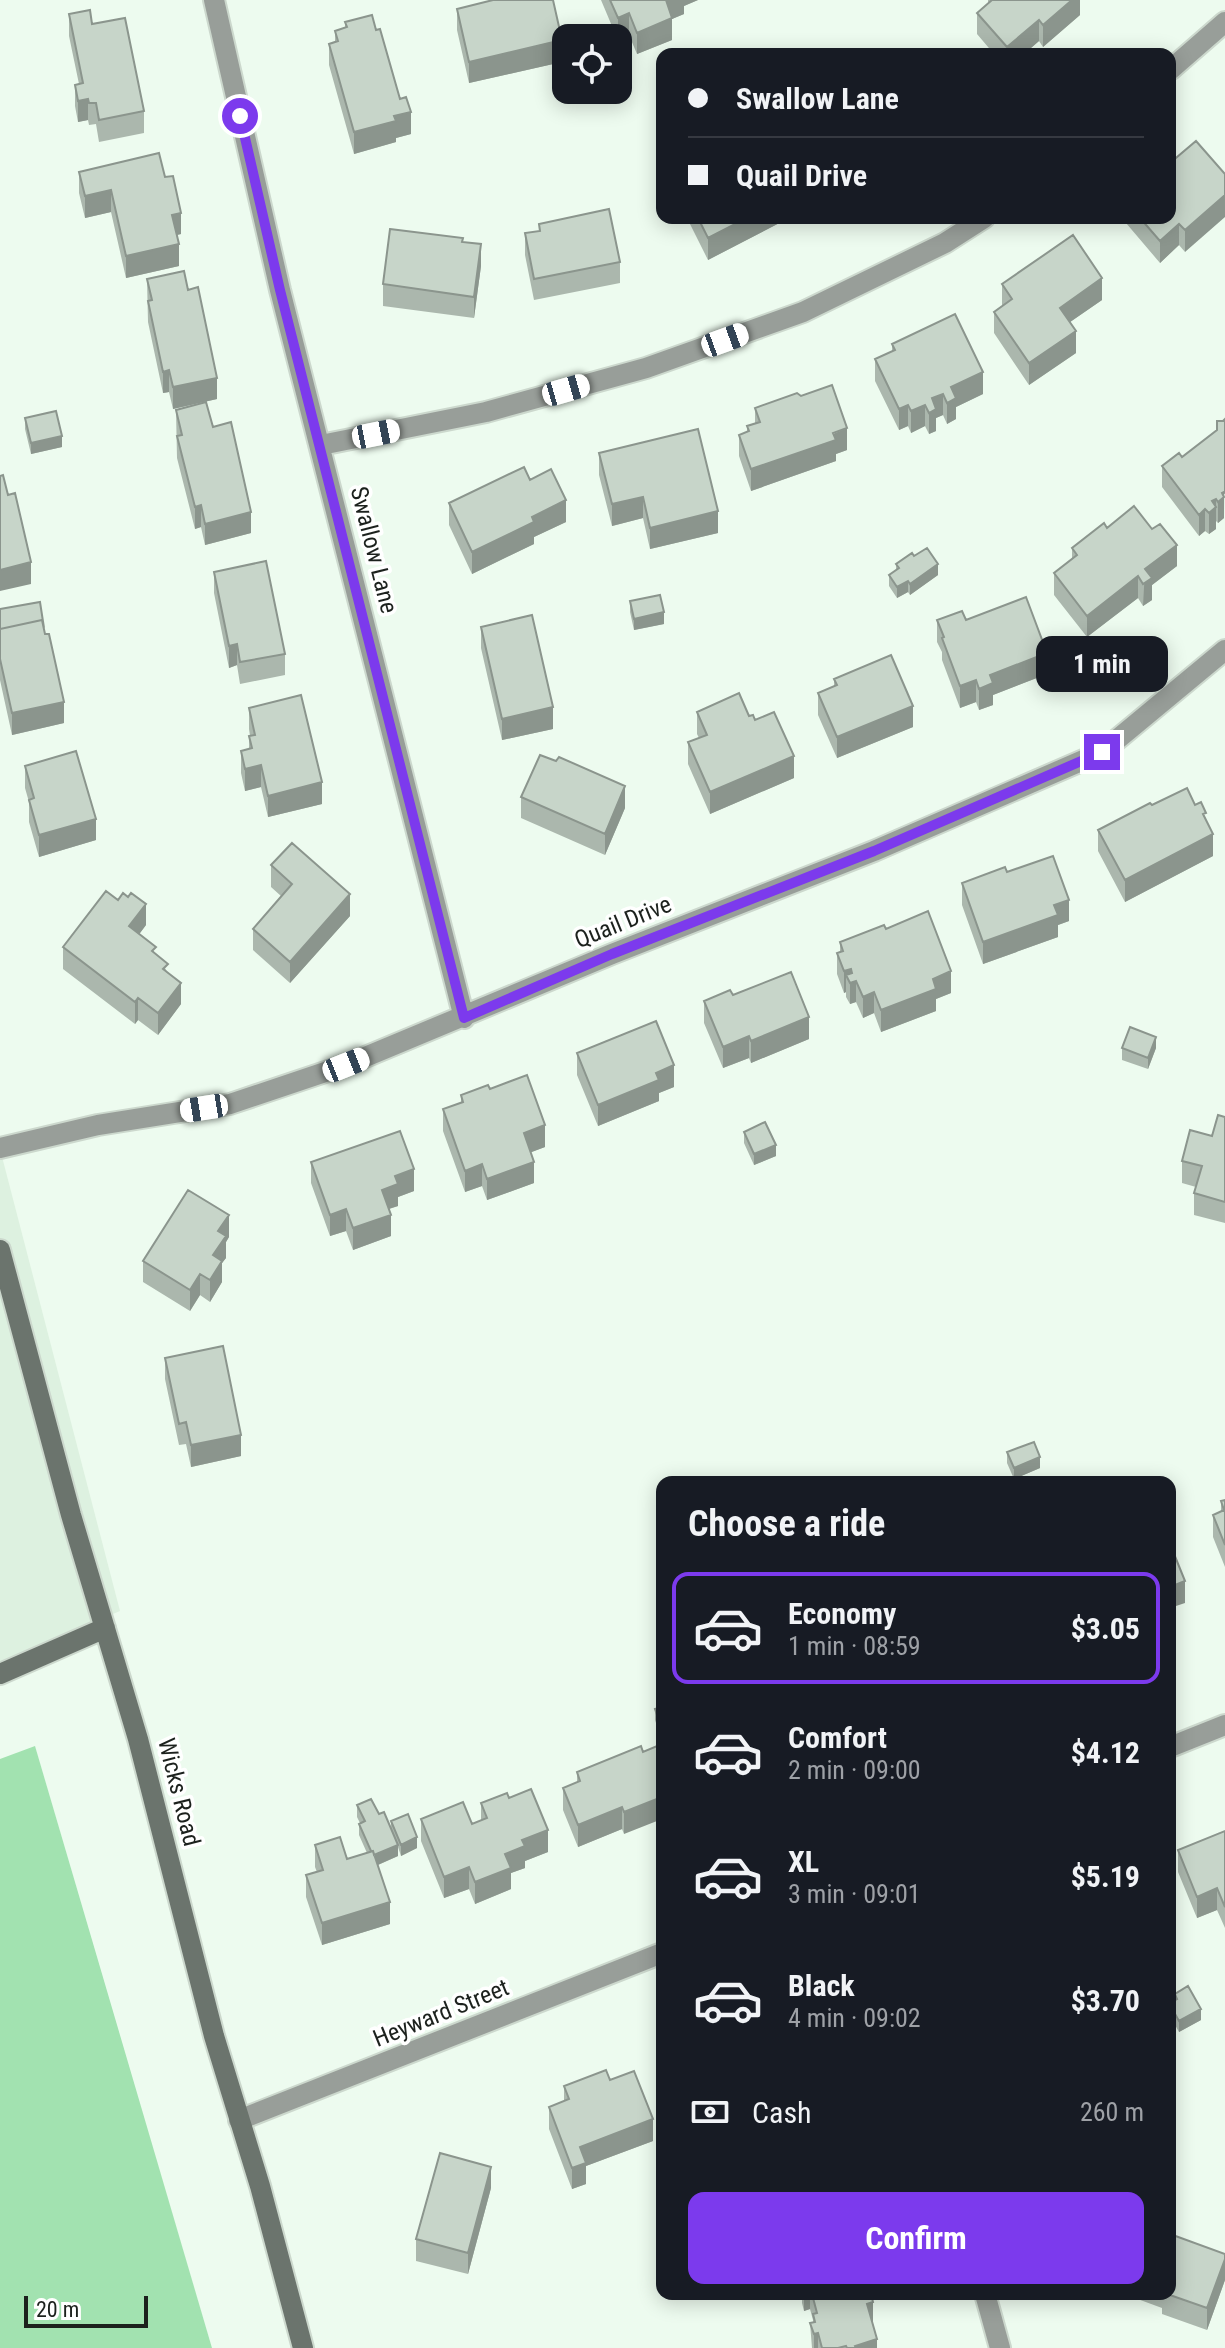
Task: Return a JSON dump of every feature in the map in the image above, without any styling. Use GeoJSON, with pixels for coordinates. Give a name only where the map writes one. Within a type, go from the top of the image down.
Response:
{"type":"FeatureCollection","features":[{"type":"Feature","properties":{"kind":"main road","name":"Wicks Road"},"geometry":{"type":"LineString","coordinates":[[0,1250],[71,1515],[138,1739],[214,2036],[260,2186],[303,2348]]}},
{"type":"Feature","properties":{"kind":"main road"},"geometry":{"type":"LineString","coordinates":[[0,1674],[105,1628]]}},
{"type":"Feature","properties":{"kind":"street","name":"Swallow Lane"},"geometry":{"type":"LineString","coordinates":[[214,0],[280,290],[464,1018]]}},
{"type":"Feature","properties":{"kind":"street"},"geometry":{"type":"LineString","coordinates":[[1176,65],[1225,22]]}},
{"type":"Feature","properties":{"kind":"street"},"geometry":{"type":"LineString","coordinates":[[321,445],[486,412],[646,368],[803,312],[945,243],[975,224]]}},
{"type":"Feature","properties":{"kind":"street","name":"Quail Drive"},"geometry":{"type":"LineString","coordinates":[[0,1148],[98,1125],[230,1104],[346,1065],[464,1018],[612,954],[874,851],[1102,752],[1225,650]]}},
{"type":"Feature","properties":{"kind":"street"},"geometry":{"type":"LineString","coordinates":[[1176,1745],[1225,1725]]}},
{"type":"Feature","properties":{"kind":"street","name":"Heyward Street"},"geometry":{"type":"LineString","coordinates":[[239,2120],[656,1955]]}},
{"type":"Feature","properties":{"kind":"street"},"geometry":{"type":"LineString","coordinates":[[987,2300],[1000,2348]]}},
{"type":"Feature","properties":{"kind":"shaded area"},"geometry":{"type":"Polygon","coordinates":[[[0,1149],[120,1611],[0,1662],[0,1149]]]}},
{"type":"Feature","properties":{"kind":"green space"},"geometry":{"type":"Polygon","coordinates":[[[35,1746],[212,2348],[0,2348],[0,1759],[35,1746]]]}},
{"type":"Feature","properties":{"kind":"building"},"geometry":{"type":"Polygon","coordinates":[[[493,0],[553,0],[558,24],[552,24],[552,42],[469,62],[457,9],[493,0]]]}},
{"type":"Feature","properties":{"kind":"building"},"geometry":{"type":"Polygon","coordinates":[[[610,0],[666,0],[672,18],[637,33],[629,13],[618,18],[610,0]]]}},
{"type":"Feature","properties":{"kind":"building"},"geometry":{"type":"Polygon","coordinates":[[[992,0],[1072,0],[1043,25],[1039,20],[1007,47],[977,13],[992,0]]]}},
{"type":"Feature","properties":{"kind":"building"},"geometry":{"type":"Polygon","coordinates":[[[90,10],[92,24],[125,18],[144,111],[99,120],[96,103],[89,103],[88,99],[78,101],[75,85],[83,83],[69,14],[90,10]]]}},
{"type":"Feature","properties":{"kind":"building"},"geometry":{"type":"Polygon","coordinates":[[[372,15],[376,30],[380,29],[400,99],[406,97],[411,112],[394,116],[396,121],[354,132],[329,44],[338,41],[335,31],[347,27],[345,22],[372,15]]]}},
{"type":"Feature","properties":{"kind":"building"},"geometry":{"type":"Polygon","coordinates":[[[1196,141],[1225,174],[1225,195],[1185,230],[1179,224],[1160,241],[1145,224],[1176,224],[1176,158],[1196,141]]]}},
{"type":"Feature","properties":{"kind":"building"},"geometry":{"type":"Polygon","coordinates":[[[159,153],[165,177],[173,176],[181,213],[172,215],[179,244],[126,256],[111,190],[85,196],[79,172],[159,153]]]}},
{"type":"Feature","properties":{"kind":"building"},"geometry":{"type":"Polygon","coordinates":[[[609,209],[620,262],[534,279],[525,233],[540,231],[539,224],[609,209]]]}},
{"type":"Feature","properties":{"kind":"building"},"geometry":{"type":"Polygon","coordinates":[[[701,224],[735,224],[708,238],[701,224]]]}},
{"type":"Feature","properties":{"kind":"building"},"geometry":{"type":"Polygon","coordinates":[[[390,229],[463,238],[462,242],[481,244],[474,297],[383,284],[390,229]]]}},
{"type":"Feature","properties":{"kind":"building"},"geometry":{"type":"Polygon","coordinates":[[[1073,235],[1102,278],[1060,308],[1076,331],[1029,363],[994,312],[1012,299],[1002,284],[1073,235]]]}},
{"type":"Feature","properties":{"kind":"building"},"geometry":{"type":"Polygon","coordinates":[[[184,271],[188,290],[198,287],[217,378],[173,387],[169,370],[163,372],[148,301],[152,300],[147,279],[184,271]]]}},
{"type":"Feature","properties":{"kind":"building"},"geometry":{"type":"Polygon","coordinates":[[[955,314],[983,372],[951,387],[956,398],[947,403],[943,394],[932,398],[936,409],[929,413],[925,405],[911,411],[908,405],[899,409],[875,359],[895,350],[892,344],[955,314]]]}},
{"type":"Feature","properties":{"kind":"building"},"geometry":{"type":"Polygon","coordinates":[[[832,385],[847,428],[833,433],[836,440],[751,469],[739,435],[749,431],[747,426],[760,422],[755,408],[832,385]]]}},
{"type":"Feature","properties":{"kind":"building"},"geometry":{"type":"Polygon","coordinates":[[[206,402],[213,427],[231,422],[251,512],[205,524],[201,505],[195,507],[177,436],[182,435],[176,410],[206,402]]]}},
{"type":"Feature","properties":{"kind":"building"},"geometry":{"type":"Polygon","coordinates":[[[56,411],[62,436],[31,443],[25,418],[56,411]]]}},
{"type":"Feature","properties":{"kind":"building"},"geometry":{"type":"Polygon","coordinates":[[[1225,419],[1224,497],[1218,502],[1216,499],[1212,501],[1216,507],[1209,513],[1205,509],[1199,515],[1162,466],[1179,453],[1182,457],[1217,430],[1217,421],[1225,419]]]}},
{"type":"Feature","properties":{"kind":"building"},"geometry":{"type":"Polygon","coordinates":[[[698,429],[718,511],[650,528],[643,497],[612,504],[599,453],[698,429]]]}},
{"type":"Feature","properties":{"kind":"building"},"geometry":{"type":"Polygon","coordinates":[[[524,467],[530,480],[551,469],[566,500],[532,517],[534,522],[472,552],[449,503],[524,467]]]}},
{"type":"Feature","properties":{"kind":"building"},"geometry":{"type":"Polygon","coordinates":[[[3,475],[8,495],[15,493],[31,562],[0,570],[0,476],[3,475]]]}},
{"type":"Feature","properties":{"kind":"building"},"geometry":{"type":"Polygon","coordinates":[[[1134,506],[1152,529],[1160,524],[1177,545],[1145,569],[1152,578],[1143,584],[1138,576],[1087,616],[1054,573],[1077,555],[1072,548],[1104,523],[1107,528],[1134,506]]]}},
{"type":"Feature","properties":{"kind":"building"},"geometry":{"type":"Polygon","coordinates":[[[927,548],[938,564],[910,584],[908,581],[897,587],[889,575],[899,568],[896,564],[912,553],[914,556],[927,548]]]}},
{"type":"Feature","properties":{"kind":"building"},"geometry":{"type":"Polygon","coordinates":[[[266,561],[285,654],[240,662],[237,644],[229,646],[214,572],[266,561]]]}},
{"type":"Feature","properties":{"kind":"building"},"geometry":{"type":"Polygon","coordinates":[[[660,595],[664,612],[634,619],[630,601],[660,595]]]}},
{"type":"Feature","properties":{"kind":"building"},"geometry":{"type":"Polygon","coordinates":[[[1026,597],[1047,653],[990,675],[993,683],[979,689],[976,680],[960,686],[937,620],[962,611],[966,620],[1026,597]]]}},
{"type":"Feature","properties":{"kind":"building"},"geometry":{"type":"Polygon","coordinates":[[[40,602],[44,628],[42,620],[0,629],[0,609],[40,602]]]}},
{"type":"Feature","properties":{"kind":"building"},"geometry":{"type":"Polygon","coordinates":[[[532,615],[553,707],[502,719],[481,627],[532,615]]]}},
{"type":"Feature","properties":{"kind":"building"},"geometry":{"type":"Polygon","coordinates":[[[42,620],[45,634],[49,634],[64,702],[12,713],[0,659],[0,629],[42,620]]]}},
{"type":"Feature","properties":{"kind":"building"},"geometry":{"type":"Polygon","coordinates":[[[891,655],[913,706],[837,737],[818,693],[837,685],[834,679],[891,655]]]}},
{"type":"Feature","properties":{"kind":"building"},"geometry":{"type":"Polygon","coordinates":[[[739,693],[749,716],[753,715],[755,720],[774,712],[794,756],[710,792],[688,742],[707,735],[697,712],[739,693]]]}},
{"type":"Feature","properties":{"kind":"building"},"geometry":{"type":"Polygon","coordinates":[[[301,695],[322,782],[268,796],[261,765],[245,769],[241,751],[252,748],[249,736],[255,735],[249,708],[301,695]]]}},
{"type":"Feature","properties":{"kind":"building"},"geometry":{"type":"Polygon","coordinates":[[[76,751],[96,819],[39,835],[29,800],[34,798],[25,766],[76,751]]]}},
{"type":"Feature","properties":{"kind":"building"},"geometry":{"type":"Polygon","coordinates":[[[540,755],[556,761],[559,757],[625,786],[605,834],[521,797],[540,755]]]}},
{"type":"Feature","properties":{"kind":"building"},"geometry":{"type":"Polygon","coordinates":[[[1187,788],[1195,805],[1201,802],[1213,834],[1125,880],[1098,830],[1187,788]]]}},
{"type":"Feature","properties":{"kind":"building"},"geometry":{"type":"Polygon","coordinates":[[[292,843],[350,894],[290,962],[253,929],[292,884],[271,865],[292,843]]]}},
{"type":"Feature","properties":{"kind":"building"},"geometry":{"type":"Polygon","coordinates":[[[1053,856],[1069,900],[1054,905],[1058,915],[983,942],[962,883],[1005,867],[1007,872],[1053,856]]]}},
{"type":"Feature","properties":{"kind":"building"},"geometry":{"type":"Polygon","coordinates":[[[106,891],[118,900],[123,893],[128,897],[131,893],[146,904],[129,926],[156,947],[152,951],[168,964],[163,969],[181,983],[158,1013],[138,998],[135,1002],[63,947],[106,891]]]}},
{"type":"Feature","properties":{"kind":"building"},"geometry":{"type":"Polygon","coordinates":[[[928,911],[951,971],[933,979],[936,989],[881,1010],[874,992],[863,997],[856,981],[850,983],[846,975],[852,973],[851,969],[844,971],[837,953],[843,951],[840,942],[884,925],[886,929],[928,911]]]}},
{"type":"Feature","properties":{"kind":"building"},"geometry":{"type":"Polygon","coordinates":[[[791,972],[809,1017],[751,1041],[749,1036],[723,1047],[704,1001],[730,990],[733,995],[791,972]]]}},
{"type":"Feature","properties":{"kind":"building"},"geometry":{"type":"Polygon","coordinates":[[[656,1021],[674,1065],[656,1073],[659,1080],[598,1105],[577,1053],[656,1021]]]}},
{"type":"Feature","properties":{"kind":"building"},"geometry":{"type":"Polygon","coordinates":[[[1130,1027],[1156,1037],[1148,1058],[1122,1048],[1130,1027]]]}},
{"type":"Feature","properties":{"kind":"building"},"geometry":{"type":"Polygon","coordinates":[[[527,1075],[545,1125],[524,1133],[534,1162],[487,1179],[482,1164],[465,1171],[443,1109],[463,1102],[461,1095],[488,1085],[490,1089],[527,1075]]]}},
{"type":"Feature","properties":{"kind":"building"},"geometry":{"type":"Polygon","coordinates":[[[1218,1115],[1225,1117],[1225,1202],[1194,1193],[1202,1166],[1182,1161],[1190,1130],[1212,1136],[1218,1115]]]}},
{"type":"Feature","properties":{"kind":"building"},"geometry":{"type":"Polygon","coordinates":[[[765,1122],[776,1145],[754,1154],[744,1132],[765,1122]]]}},
{"type":"Feature","properties":{"kind":"building"},"geometry":{"type":"Polygon","coordinates":[[[400,1131],[414,1169],[395,1176],[398,1184],[382,1190],[391,1215],[353,1228],[346,1209],[330,1215],[311,1162],[400,1131]]]}},
{"type":"Feature","properties":{"kind":"building"},"geometry":{"type":"Polygon","coordinates":[[[188,1190],[229,1215],[218,1231],[226,1236],[213,1255],[222,1261],[210,1280],[200,1274],[190,1290],[143,1261],[188,1190]]]}},
{"type":"Feature","properties":{"kind":"building"},"geometry":{"type":"Polygon","coordinates":[[[223,1346],[241,1435],[191,1445],[186,1422],[179,1424],[165,1358],[223,1346]]]}},
{"type":"Feature","properties":{"kind":"building"},"geometry":{"type":"Polygon","coordinates":[[[1034,1442],[1040,1457],[1014,1468],[1007,1452],[1034,1442]]]}},
{"type":"Feature","properties":{"kind":"building"},"geometry":{"type":"Polygon","coordinates":[[[1225,1500],[1225,1545],[1213,1515],[1224,1510],[1221,1501],[1225,1500]]]}},
{"type":"Feature","properties":{"kind":"building"},"geometry":{"type":"Polygon","coordinates":[[[1176,1559],[1185,1581],[1176,1585],[1176,1559]]]}},
{"type":"Feature","properties":{"kind":"building"},"geometry":{"type":"Polygon","coordinates":[[[641,1746],[643,1752],[656,1747],[656,1799],[624,1812],[622,1807],[578,1825],[563,1788],[580,1781],[577,1772],[641,1746]]]}},
{"type":"Feature","properties":{"kind":"building"},"geometry":{"type":"Polygon","coordinates":[[[531,1789],[548,1830],[522,1840],[525,1846],[505,1854],[511,1868],[475,1882],[469,1867],[444,1877],[421,1819],[463,1802],[472,1824],[487,1818],[481,1803],[507,1793],[509,1798],[531,1789]]]}},
{"type":"Feature","properties":{"kind":"building"},"geometry":{"type":"Polygon","coordinates":[[[371,1799],[379,1814],[384,1812],[398,1845],[374,1855],[359,1824],[365,1821],[357,1805],[371,1799]]]}},
{"type":"Feature","properties":{"kind":"building"},"geometry":{"type":"Polygon","coordinates":[[[408,1814],[417,1837],[401,1845],[391,1821],[408,1814]]]}},
{"type":"Feature","properties":{"kind":"building"},"geometry":{"type":"Polygon","coordinates":[[[1225,1831],[1225,1907],[1217,1888],[1197,1897],[1178,1850],[1225,1831]]]}},
{"type":"Feature","properties":{"kind":"building"},"geometry":{"type":"Polygon","coordinates":[[[340,1837],[347,1859],[373,1851],[390,1902],[322,1923],[306,1875],[323,1870],[315,1845],[340,1837]]]}},
{"type":"Feature","properties":{"kind":"building"},"geometry":{"type":"Polygon","coordinates":[[[1188,1986],[1201,2009],[1179,2021],[1176,2016],[1176,1993],[1188,1986]]]}},
{"type":"Feature","properties":{"kind":"building"},"geometry":{"type":"Polygon","coordinates":[[[606,2070],[610,2080],[634,2071],[653,2119],[580,2147],[586,2163],[572,2168],[549,2107],[569,2099],[564,2086],[606,2070]]]}},
{"type":"Feature","properties":{"kind":"building"},"geometry":{"type":"Polygon","coordinates":[[[440,2153],[491,2167],[468,2253],[416,2239],[440,2153]]]}},
{"type":"Feature","properties":{"kind":"building"},"geometry":{"type":"Polygon","coordinates":[[[1176,2236],[1225,2254],[1207,2308],[1176,2297],[1176,2236]]]}},
{"type":"Feature","properties":{"kind":"building"},"geometry":{"type":"Polygon","coordinates":[[[814,2300],[872,2300],[867,2304],[877,2339],[856,2348],[822,2348],[818,2333],[814,2334],[810,2323],[815,2322],[813,2314],[817,2313],[814,2300]]]}},
{"type":"Feature","properties":{"kind":"route"},"geometry":{"type":"LineString","coordinates":[[240,116],[280,290],[464,1018],[612,954],[874,851],[1102,752]]}}]}
